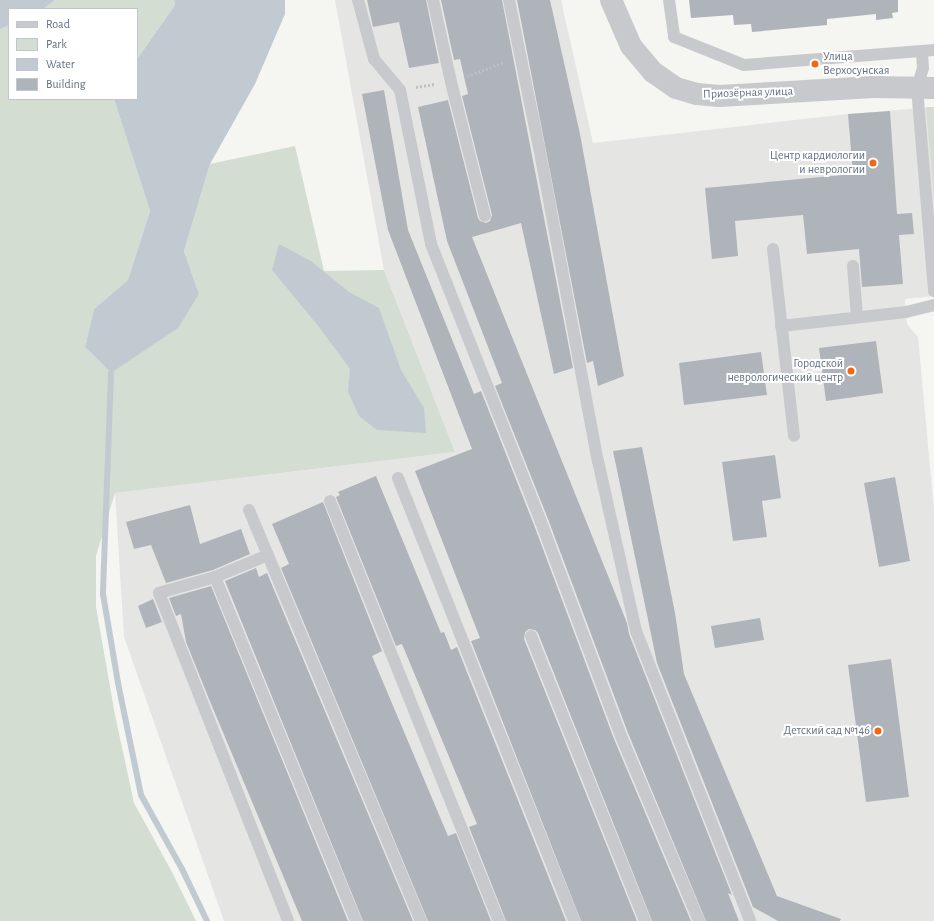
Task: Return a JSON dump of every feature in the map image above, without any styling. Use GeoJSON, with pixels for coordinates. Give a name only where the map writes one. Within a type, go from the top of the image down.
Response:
{"type":"FeatureCollection","features":[{"type":"Feature","properties":{"kind":"street","name":"Приозёрная улица"},"geometry":{"type":"LineString","coordinates":[[611,0],[631,46],[653,72],[676,88],[697,94],[720,96],[874,87],[926,88]]}},
{"type":"Feature","properties":{"kind":"lane"},"geometry":{"type":"LineString","coordinates":[[358,0],[374,59],[400,90],[431,244],[541,522],[622,736],[699,921]]}},
{"type":"Feature","properties":{"kind":"lane"},"geometry":{"type":"LineString","coordinates":[[433,0],[451,82],[485,216]]}},
{"type":"Feature","properties":{"kind":"lane"},"geometry":{"type":"LineString","coordinates":[[509,0],[541,154],[598,461],[636,630],[750,921]]}},
{"type":"Feature","properties":{"kind":"lane"},"geometry":{"type":"LineString","coordinates":[[669,0],[674,37],[744,65],[928,50],[923,68],[926,88],[934,291]]}},
{"type":"Feature","properties":{"kind":"lane"},"geometry":{"type":"LineString","coordinates":[[772,249],[794,436]]}},
{"type":"Feature","properties":{"kind":"lane"},"geometry":{"type":"LineString","coordinates":[[853,266],[857,317]]}},
{"type":"Feature","properties":{"kind":"lane"},"geometry":{"type":"LineString","coordinates":[[781,326],[906,312],[934,305]]}},
{"type":"Feature","properties":{"kind":"lane"},"geometry":{"type":"LineString","coordinates":[[398,478],[574,921]]}},
{"type":"Feature","properties":{"kind":"lane"},"geometry":{"type":"LineString","coordinates":[[330,501],[499,921]]}},
{"type":"Feature","properties":{"kind":"lane"},"geometry":{"type":"LineString","coordinates":[[250,510],[421,921]]}},
{"type":"Feature","properties":{"kind":"lane"},"geometry":{"type":"LineString","coordinates":[[268,555],[215,577],[159,594],[288,921]]}},
{"type":"Feature","properties":{"kind":"lane"},"geometry":{"type":"LineString","coordinates":[[215,577],[356,921]]}},
{"type":"Feature","properties":{"kind":"lane"},"geometry":{"type":"LineString","coordinates":[[531,636],[646,921]]}},
{"type":"Feature","properties":{"kind":"shaded area"},"geometry":{"type":"Polygon","coordinates":[[[335,0],[561,0],[593,143],[848,114],[934,107],[934,296],[905,299],[907,324],[918,337],[934,510],[934,921],[224,921],[124,637],[115,493],[455,452],[384,270],[335,0]]]}},
{"type":"Feature","properties":{"kind":"green space"},"geometry":{"type":"Polygon","coordinates":[[[55,0],[174,0],[175,5],[138,58],[138,8],[44,8],[55,0]]]}},
{"type":"Feature","properties":{"kind":"green space"},"geometry":{"type":"Polygon","coordinates":[[[8,25],[8,100],[114,100],[150,211],[128,280],[94,309],[85,347],[111,373],[199,294],[184,251],[210,164],[295,146],[324,271],[384,270],[455,452],[115,493],[96,556],[96,607],[115,715],[134,803],[172,872],[196,921],[0,921],[0,29],[8,25]]]}},
{"type":"Feature","properties":{"kind":"green space"},"geometry":{"type":"Polygon","coordinates":[[[926,107],[934,107],[934,201],[926,107]]]}},
{"type":"Feature","properties":{"kind":"water"},"geometry":{"type":"Polygon","coordinates":[[[0,0],[55,0],[44,8],[8,8],[8,25],[0,29],[0,0]]]}},
{"type":"Feature","properties":{"kind":"water"},"geometry":{"type":"Polygon","coordinates":[[[174,0],[285,0],[285,14],[255,84],[210,164],[184,251],[199,294],[178,328],[111,373],[85,347],[94,309],[128,280],[150,211],[114,100],[138,100],[138,58],[175,5],[174,0]]]}},
{"type":"Feature","properties":{"kind":"water"},"geometry":{"type":"Polygon","coordinates":[[[279,244],[311,261],[349,292],[379,308],[401,370],[424,408],[426,433],[377,430],[359,416],[348,392],[350,369],[319,327],[272,270],[279,244]]]}},
{"type":"Feature","properties":{"kind":"building"},"geometry":{"type":"Polygon","coordinates":[[[367,0],[426,0],[439,63],[409,68],[399,22],[373,27],[367,0]]]}},
{"type":"Feature","properties":{"kind":"building"},"geometry":{"type":"Polygon","coordinates":[[[441,0],[502,0],[573,368],[554,374],[521,223],[472,237],[627,623],[629,634],[732,895],[728,893],[739,921],[706,921],[628,733],[548,519],[495,386],[502,383],[447,241],[418,107],[448,100],[478,218],[480,221],[486,223],[490,221],[492,215],[462,96],[468,94],[460,59],[454,60],[441,0]]]}},
{"type":"Feature","properties":{"kind":"building"},"geometry":{"type":"Polygon","coordinates":[[[517,0],[550,0],[580,134],[624,376],[598,386],[593,361],[587,363],[517,0]]]}},
{"type":"Feature","properties":{"kind":"building"},"geometry":{"type":"Polygon","coordinates":[[[689,0],[898,0],[898,12],[892,13],[893,18],[876,20],[876,14],[827,19],[827,25],[752,32],[751,24],[734,25],[733,15],[691,18],[689,0]]]}},
{"type":"Feature","properties":{"kind":"building"},"geometry":{"type":"Polygon","coordinates":[[[384,90],[408,230],[474,394],[481,391],[534,525],[614,739],[691,921],[652,921],[538,633],[535,630],[529,629],[525,632],[524,639],[637,921],[581,921],[471,641],[480,638],[415,471],[472,449],[388,230],[362,94],[384,90]]]}},
{"type":"Feature","properties":{"kind":"building"},"geometry":{"type":"Polygon","coordinates":[[[890,111],[897,214],[912,213],[914,234],[899,235],[903,284],[862,287],[859,249],[807,254],[803,215],[735,221],[738,256],[712,259],[705,188],[853,174],[848,114],[890,111]]]}},
{"type":"Feature","properties":{"kind":"building","name":"Городской неврологический центр"},"geometry":{"type":"Polygon","coordinates":[[[876,341],[883,393],[826,401],[819,348],[876,341]]]}},
{"type":"Feature","properties":{"kind":"building"},"geometry":{"type":"Polygon","coordinates":[[[761,352],[767,395],[684,405],[679,363],[761,352]]]}},
{"type":"Feature","properties":{"kind":"building"},"geometry":{"type":"Polygon","coordinates":[[[642,447],[675,613],[684,674],[777,896],[841,919],[840,921],[778,921],[753,907],[657,663],[613,451],[642,447]]]}},
{"type":"Feature","properties":{"kind":"building"},"geometry":{"type":"Polygon","coordinates":[[[775,455],[781,498],[762,501],[767,537],[733,541],[722,462],[775,455]]]}},
{"type":"Feature","properties":{"kind":"building"},"geometry":{"type":"Polygon","coordinates":[[[376,476],[441,633],[444,632],[451,650],[457,647],[566,921],[506,921],[469,827],[477,824],[402,644],[396,646],[336,497],[340,495],[338,492],[376,476]]]}},
{"type":"Feature","properties":{"kind":"building"},"geometry":{"type":"Polygon","coordinates":[[[895,477],[910,561],[879,567],[864,483],[895,477]]]}},
{"type":"Feature","properties":{"kind":"building"},"geometry":{"type":"Polygon","coordinates":[[[323,502],[382,651],[372,656],[448,836],[456,833],[491,921],[428,921],[281,568],[289,564],[272,524],[323,502]]]}},
{"type":"Feature","properties":{"kind":"building"},"geometry":{"type":"Polygon","coordinates":[[[190,505],[200,544],[241,529],[250,554],[213,570],[166,583],[151,545],[134,549],[126,522],[190,505]]]}},
{"type":"Feature","properties":{"kind":"building"},"geometry":{"type":"Polygon","coordinates":[[[256,568],[259,577],[267,573],[413,921],[363,921],[225,581],[256,568]]]}},
{"type":"Feature","properties":{"kind":"building"},"geometry":{"type":"Polygon","coordinates":[[[211,586],[348,921],[302,921],[209,699],[186,642],[181,614],[176,616],[169,598],[211,586]]]}},
{"type":"Feature","properties":{"kind":"building"},"geometry":{"type":"Polygon","coordinates":[[[153,599],[162,622],[146,628],[138,606],[153,599]]]}},
{"type":"Feature","properties":{"kind":"building"},"geometry":{"type":"Polygon","coordinates":[[[760,618],[764,640],[715,648],[711,626],[760,618]]]}},
{"type":"Feature","properties":{"kind":"building","name":"Детский сад №146"},"geometry":{"type":"Polygon","coordinates":[[[891,659],[909,797],[866,802],[848,665],[891,659]]]}},
{"type":"Feature","properties":{"kind":"waterway"},"geometry":{"type":"LineString","coordinates":[[111,373],[103,594],[118,683],[141,795],[182,869],[207,921]]}},
{"type":"Feature","properties":{"kind":"place","name":"Улица Верхосунская"},"geometry":{"type":"Point","coordinates":[815,64]}},
{"type":"Feature","properties":{"kind":"place","name":"Центр кардиологии и неврологии"},"geometry":{"type":"Point","coordinates":[873,163]}},
{"type":"Feature","properties":{"kind":"place","name":"Городской неврологический центр"},"geometry":{"type":"Point","coordinates":[851,371]}},
{"type":"Feature","properties":{"kind":"place","name":"Детский сад №146"},"geometry":{"type":"Point","coordinates":[878,731]}}]}
